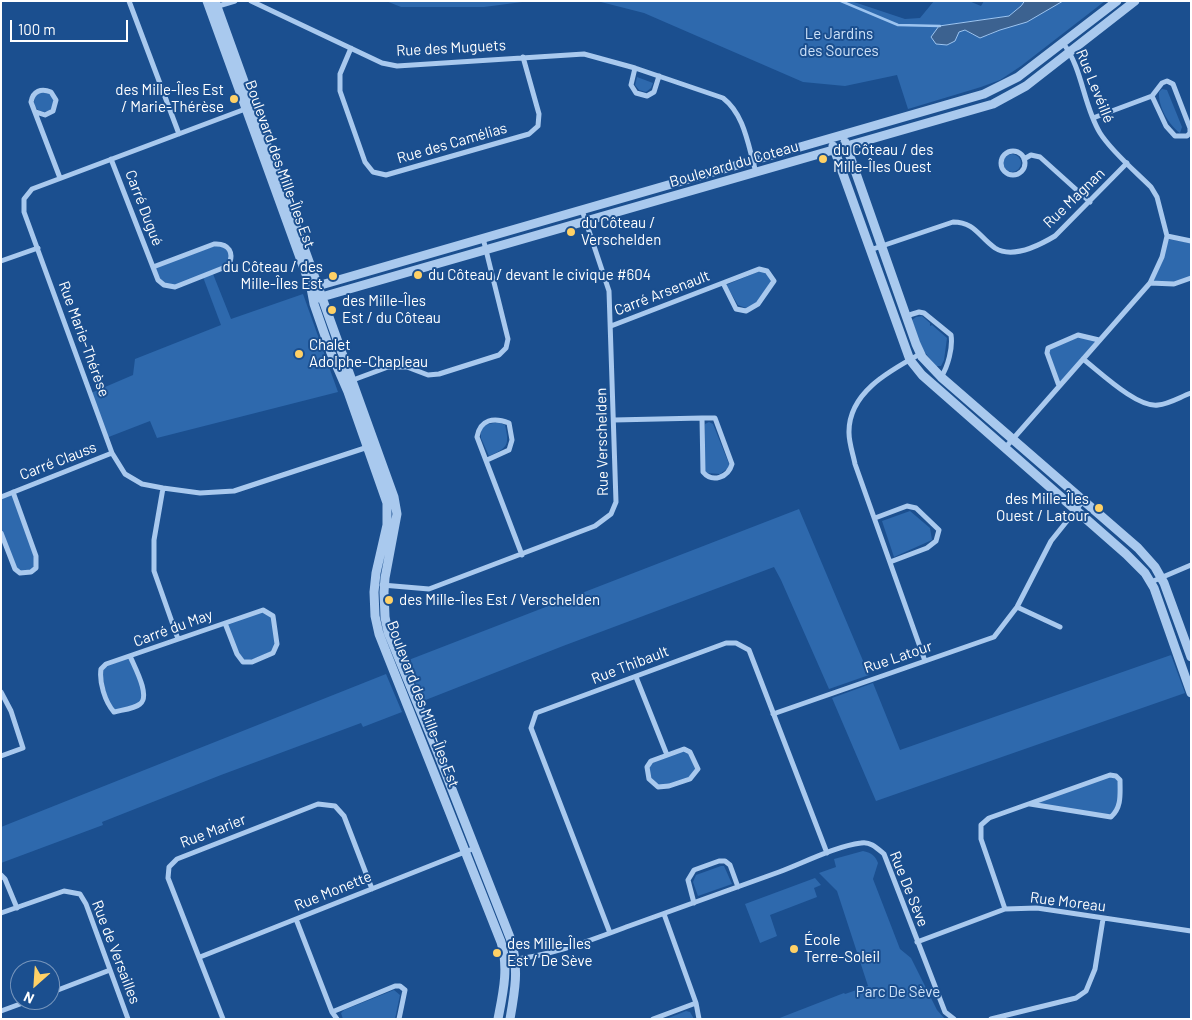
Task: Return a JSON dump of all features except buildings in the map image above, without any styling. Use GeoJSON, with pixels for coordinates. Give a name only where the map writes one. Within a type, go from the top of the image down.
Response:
{"type":"FeatureCollection","features":[{"type":"Feature","properties":{"kind":"street"},"geometry":{"type":"LineString","coordinates":[[129,1],[179,134]]}},
{"type":"Feature","properties":{"kind":"street"},"geometry":{"type":"LineString","coordinates":[[212,4],[236,1]]}},
{"type":"Feature","properties":{"kind":"street","name":"Rue des Muguets"},"geometry":{"type":"LineString","coordinates":[[251,1],[382,63],[397,66],[584,54],[659,76],[723,98],[731,104],[741,120],[756,172]]}},
{"type":"Feature","properties":{"kind":"street","name":"Boulevard du Coteau"},"geometry":{"type":"LineString","coordinates":[[314,287],[991,91],[1018,77],[1117,1]]}},
{"type":"Feature","properties":{"kind":"street","name":"Boulevard du Coteau"},"geometry":{"type":"LineString","coordinates":[[318,298],[974,110],[999,101],[1026,86],[1135,1]]}},
{"type":"Feature","properties":{"kind":"street","name":"Boulevard des Mille-Îles Est"},"geometry":{"type":"LineString","coordinates":[[212,4],[318,298],[353,380],[372,445],[388,508],[387,525],[374,585],[375,616],[380,641],[419,732],[501,942],[506,960],[504,988],[498,1019]]}},
{"type":"Feature","properties":{"kind":"street","name":"Rue Levéillé"},"geometry":{"type":"LineString","coordinates":[[1005,448],[1150,283],[1162,257],[1167,236],[1157,197],[1151,187],[1100,133],[1070,52],[1063,43]]}},
{"type":"Feature","properties":{"kind":"street","name":"Rue des Camélias"},"geometry":{"type":"LineString","coordinates":[[351,48],[340,74],[340,92],[365,162],[373,172],[386,176],[528,134],[538,126],[539,114],[522,57]]}},
{"type":"Feature","properties":{"kind":"street"},"geometry":{"type":"LineString","coordinates":[[635,68],[631,85],[636,93],[647,96],[654,92],[659,76]]}},
{"type":"Feature","properties":{"kind":"street"},"geometry":{"type":"LineString","coordinates":[[1093,118],[1152,96],[1167,81],[1173,84],[1190,128],[1190,133],[1187,136],[1175,136],[1166,126],[1152,96]]}},
{"type":"Feature","properties":{"kind":"street"},"geometry":{"type":"LineString","coordinates":[[36,112],[45,115],[53,111],[56,100],[51,92],[42,90],[33,95],[31,102],[60,178]]}},
{"type":"Feature","properties":{"kind":"street","name":"Rue Marie-Thérèse"},"geometry":{"type":"LineString","coordinates":[[249,107],[32,189],[24,199],[24,212],[112,453],[125,474],[142,484],[163,488],[200,493],[234,490],[372,445]]}},
{"type":"Feature","properties":{"kind":"street"},"geometry":{"type":"LineString","coordinates":[[842,135],[920,354],[941,377],[1138,548],[1155,567],[1161,577],[1191,657]]}},
{"type":"Feature","properties":{"kind":"street"},"geometry":{"type":"LineString","coordinates":[[831,138],[910,360],[922,375],[1132,559],[1151,582],[1191,693]]}},
{"type":"Feature","properties":{"kind":"street"},"geometry":{"type":"LineString","coordinates":[[1008,152],[1016,152],[1022,155],[1024,159],[1022,170],[1015,174],[1005,172],[1001,165],[1003,157],[1008,152]]}},
{"type":"Feature","properties":{"kind":"street"},"geometry":{"type":"LineString","coordinates":[[1024,159],[1031,155],[1040,157],[1090,202]]}},
{"type":"Feature","properties":{"kind":"street","name":"Carré Dugué"},"geometry":{"type":"LineString","coordinates":[[111,159],[158,280],[164,285],[175,287],[228,266],[231,260],[231,252],[227,246],[214,244],[153,267]]}},
{"type":"Feature","properties":{"kind":"street","name":"Rue Magnan"},"geometry":{"type":"LineString","coordinates":[[870,250],[953,222],[963,222],[971,226],[996,249],[1007,252],[1019,251],[1046,242],[1056,236],[1127,163]]}},
{"type":"Feature","properties":{"kind":"street","name":"Rue Verschelden"},"geometry":{"type":"LineString","coordinates":[[374,585],[429,589],[595,526],[611,514],[616,502],[609,291],[582,210]]}},
{"type":"Feature","properties":{"kind":"street"},"geometry":{"type":"LineString","coordinates":[[1167,236],[1191,240]]}},
{"type":"Feature","properties":{"kind":"street"},"geometry":{"type":"LineString","coordinates":[[353,380],[388,367],[407,367],[428,375],[439,374],[499,354],[506,348],[508,339],[483,238]]}},
{"type":"Feature","properties":{"kind":"street"},"geometry":{"type":"LineString","coordinates":[[1,261],[38,248]]}},
{"type":"Feature","properties":{"kind":"street","name":"Carré Arsenault"},"geometry":{"type":"LineString","coordinates":[[611,326],[759,269],[767,270],[774,280],[758,304],[746,311],[736,309],[722,284]]}},
{"type":"Feature","properties":{"kind":"street"},"geometry":{"type":"LineString","coordinates":[[1150,283],[1174,284],[1191,278]]}},
{"type":"Feature","properties":{"kind":"street","name":"Boulevard des Mille-Îles Est"},"geometry":{"type":"LineString","coordinates":[[318,298],[331,353],[372,445],[397,509],[384,586],[385,616],[391,639],[434,742],[508,932],[516,960],[516,982],[510,1019]]}},
{"type":"Feature","properties":{"kind":"street"},"geometry":{"type":"LineString","coordinates":[[906,316],[919,312],[924,313],[951,335],[952,342],[947,367],[941,377]]}},
{"type":"Feature","properties":{"kind":"street"},"geometry":{"type":"LineString","coordinates":[[1059,386],[1046,354],[1048,348],[1078,335],[1099,340]]}},
{"type":"Feature","properties":{"kind":"street"},"geometry":{"type":"LineString","coordinates":[[920,354],[891,371],[863,394],[853,410],[849,433],[855,464],[926,661]]}},
{"type":"Feature","properties":{"kind":"street"},"geometry":{"type":"LineString","coordinates":[[1083,359],[1136,401],[1147,406],[1159,405],[1191,393]]}},
{"type":"Feature","properties":{"kind":"street"},"geometry":{"type":"LineString","coordinates":[[614,420],[702,418],[715,418],[732,464],[730,470],[721,477],[714,479],[703,472],[702,418]]}},
{"type":"Feature","properties":{"kind":"street"},"geometry":{"type":"LineString","coordinates":[[486,460],[509,450],[512,440],[509,423],[499,419],[483,423],[479,427],[477,437],[522,555]]}},
{"type":"Feature","properties":{"kind":"street","name":"Carré Clauss"},"geometry":{"type":"LineString","coordinates":[[1,497],[112,453]]}},
{"type":"Feature","properties":{"kind":"street"},"geometry":{"type":"LineString","coordinates":[[163,488],[154,540],[154,571],[178,639]]}},
{"type":"Feature","properties":{"kind":"street","name":"Carré Clauss"},"geometry":{"type":"LineString","coordinates":[[1,533],[15,569],[20,573],[31,572],[36,568],[36,556],[13,492]]}},
{"type":"Feature","properties":{"kind":"street","name":"Rue Latour"},"geometry":{"type":"LineString","coordinates":[[773,714],[994,637],[1018,607],[1051,541],[1083,501]]}},
{"type":"Feature","properties":{"kind":"street"},"geometry":{"type":"LineString","coordinates":[[875,518],[907,506],[916,508],[939,530],[936,541],[927,548],[890,562]]}},
{"type":"Feature","properties":{"kind":"street"},"geometry":{"type":"LineString","coordinates":[[1151,582],[1191,565]]}},
{"type":"Feature","properties":{"kind":"street"},"geometry":{"type":"LineString","coordinates":[[1018,607],[1060,627]]}},
{"type":"Feature","properties":{"kind":"street","name":"Carré du May"},"geometry":{"type":"LineString","coordinates":[[130,656],[144,691],[143,700],[140,705],[114,712],[109,707],[100,676],[101,669],[106,664],[225,622],[263,610],[273,616],[277,644],[273,653],[252,662],[243,662],[237,654],[225,622]]}},
{"type":"Feature","properties":{"kind":"street","name":"Rue Thibault"},"geometry":{"type":"LineString","coordinates":[[610,933],[531,728],[536,713],[700,652],[726,643],[736,643],[749,650],[827,853]]}},
{"type":"Feature","properties":{"kind":"street"},"geometry":{"type":"LineString","coordinates":[[636,677],[667,755]]}},
{"type":"Feature","properties":{"kind":"street"},"geometry":{"type":"LineString","coordinates":[[1,692],[11,711],[23,748],[1,756]]}},
{"type":"Feature","properties":{"kind":"street"},"geometry":{"type":"LineString","coordinates":[[684,749],[690,752],[698,769],[690,779],[669,786],[658,787],[649,779],[647,767],[651,762],[667,755],[684,749]]}},
{"type":"Feature","properties":{"kind":"street"},"geometry":{"type":"LineString","coordinates":[[1005,909],[981,839],[981,825],[989,818],[1110,775],[1116,776],[1120,780],[1120,803],[1117,811],[1111,817],[1030,804]]}},
{"type":"Feature","properties":{"kind":"street","name":"Rue Marier"},"geometry":{"type":"LineString","coordinates":[[223,1019],[168,878],[169,866],[177,859],[318,804],[335,806],[344,816],[372,889]]}},
{"type":"Feature","properties":{"kind":"street","name":"Rue De Sève"},"geometry":{"type":"LineString","coordinates":[[506,960],[516,960],[548,953],[610,933],[827,853],[863,842],[874,845],[884,854],[945,1012],[954,1019]]}},
{"type":"Feature","properties":{"kind":"street","name":"Rue Monette"},"geometry":{"type":"LineString","coordinates":[[200,957],[475,848]]}},
{"type":"Feature","properties":{"kind":"street"},"geometry":{"type":"LineString","coordinates":[[694,903],[688,880],[694,870],[725,862],[730,865],[738,887]]}},
{"type":"Feature","properties":{"kind":"street"},"geometry":{"type":"LineString","coordinates":[[1,875],[5,879],[17,908],[1,913]]}},
{"type":"Feature","properties":{"kind":"street","name":"Rue de Versailles"},"geometry":{"type":"LineString","coordinates":[[17,908],[64,891],[80,894],[86,904],[128,1019]]}},
{"type":"Feature","properties":{"kind":"street","name":"Rue Moreau"},"geometry":{"type":"LineString","coordinates":[[917,942],[1005,909],[1037,908],[1191,931]]}},
{"type":"Feature","properties":{"kind":"street"},"geometry":{"type":"LineString","coordinates":[[664,914],[696,1003],[699,1019]]}},
{"type":"Feature","properties":{"kind":"street"},"geometry":{"type":"LineString","coordinates":[[991,1019],[1076,998],[1086,991],[1095,969],[1103,918]]}},
{"type":"Feature","properties":{"kind":"street"},"geometry":{"type":"LineString","coordinates":[[296,919],[336,1019]]}},
{"type":"Feature","properties":{"kind":"street"},"geometry":{"type":"LineString","coordinates":[[60,989],[110,970]]}},
{"type":"Feature","properties":{"kind":"street"},"geometry":{"type":"LineString","coordinates":[[332,1012],[395,986],[400,986],[405,990],[399,1019]]}},
{"type":"Feature","properties":{"kind":"street"},"geometry":{"type":"LineString","coordinates":[[653,1019],[696,1003]]}},
{"type":"Feature","properties":{"kind":"green space"},"geometry":{"type":"Polygon","coordinates":[[[386,1],[530,1],[484,7],[401,7],[386,1]]]}},
{"type":"Feature","properties":{"kind":"green space","name":"Le Jardins des Sources"},"geometry":{"type":"Polygon","coordinates":[[[597,1],[851,1],[905,19],[920,18],[934,1],[969,1],[981,6],[984,1],[1025,1],[1009,16],[939,26],[959,32],[965,30],[973,35],[987,36],[1063,1],[1105,1],[1000,80],[908,109],[897,75],[845,86],[803,82],[644,13],[597,1]]]}},
{"type":"Feature","properties":{"kind":"green space"},"geometry":{"type":"Polygon","coordinates":[[[637,77],[653,83],[651,88],[646,92],[639,90],[635,85],[637,77]]]}},
{"type":"Feature","properties":{"kind":"green space"},"geometry":{"type":"Polygon","coordinates":[[[1162,89],[1167,90],[1182,127],[1180,133],[1168,120],[1162,109],[1159,92],[1162,89]]]}},
{"type":"Feature","properties":{"kind":"green space"},"geometry":{"type":"Polygon","coordinates":[[[44,92],[51,95],[54,102],[51,109],[44,112],[37,109],[34,102],[37,95],[44,92]]]}},
{"type":"Feature","properties":{"kind":"green space"},"geometry":{"type":"Polygon","coordinates":[[[1012,154],[1018,157],[1021,163],[1018,169],[1012,172],[1006,169],[1003,163],[1006,157],[1012,154]]]}},
{"type":"Feature","properties":{"kind":"green space"},"geometry":{"type":"Polygon","coordinates":[[[1167,239],[1191,243],[1191,277],[1173,283],[1153,281],[1167,239]]]}},
{"type":"Feature","properties":{"kind":"green space"},"geometry":{"type":"Polygon","coordinates":[[[221,244],[231,252],[228,266],[175,287],[164,285],[153,267],[221,244]]]}},
{"type":"Feature","properties":{"kind":"green space"},"geometry":{"type":"Polygon","coordinates":[[[760,271],[766,273],[772,280],[757,302],[746,308],[738,305],[726,285],[760,271]]]}},
{"type":"Feature","properties":{"kind":"green space"},"geometry":{"type":"Polygon","coordinates":[[[213,274],[231,319],[303,294],[338,392],[157,438],[150,421],[106,438],[91,393],[133,375],[135,359],[221,325],[203,277],[213,274]]]}},
{"type":"Feature","properties":{"kind":"green space"},"geometry":{"type":"Polygon","coordinates":[[[922,316],[930,323],[930,326],[932,325],[947,338],[944,360],[941,366],[936,366],[922,349],[912,320],[922,316]]]}},
{"type":"Feature","properties":{"kind":"green space"},"geometry":{"type":"Polygon","coordinates":[[[1078,337],[1097,341],[1059,383],[1048,354],[1049,349],[1078,337]]]}},
{"type":"Feature","properties":{"kind":"green space"},"geometry":{"type":"Polygon","coordinates":[[[498,422],[505,425],[507,442],[500,451],[489,456],[481,438],[481,428],[498,422]]]}},
{"type":"Feature","properties":{"kind":"green space"},"geometry":{"type":"Polygon","coordinates":[[[709,422],[713,424],[729,464],[728,468],[720,474],[707,473],[704,469],[705,424],[709,422]]]}},
{"type":"Feature","properties":{"kind":"green space"},"geometry":{"type":"Polygon","coordinates":[[[13,492],[36,556],[36,568],[20,573],[15,569],[1,533],[1,497],[13,492]]]}},
{"type":"Feature","properties":{"kind":"green space"},"geometry":{"type":"Polygon","coordinates":[[[799,509],[869,675],[829,689],[774,567],[423,701],[406,661],[799,509]]]}},
{"type":"Feature","properties":{"kind":"green space"},"geometry":{"type":"Polygon","coordinates":[[[910,511],[930,528],[932,540],[894,557],[882,521],[910,511]]]}},
{"type":"Feature","properties":{"kind":"green space"},"geometry":{"type":"Polygon","coordinates":[[[263,610],[273,616],[277,644],[273,653],[243,662],[225,623],[263,610]]]}},
{"type":"Feature","properties":{"kind":"green space"},"geometry":{"type":"Polygon","coordinates":[[[1171,655],[1185,693],[876,801],[832,698],[873,683],[900,750],[1171,655]]]}},
{"type":"Feature","properties":{"kind":"green space"},"geometry":{"type":"Polygon","coordinates":[[[130,656],[144,691],[139,705],[114,712],[109,707],[101,669],[106,664],[130,656]]]}},
{"type":"Feature","properties":{"kind":"green space"},"geometry":{"type":"Polygon","coordinates":[[[386,674],[402,712],[363,727],[361,723],[221,775],[102,822],[103,825],[1,863],[1,827],[386,674]]]}},
{"type":"Feature","properties":{"kind":"green space"},"geometry":{"type":"Polygon","coordinates":[[[684,749],[690,752],[698,769],[690,779],[658,787],[649,779],[647,767],[651,761],[684,749]]]}},
{"type":"Feature","properties":{"kind":"green space"},"geometry":{"type":"Polygon","coordinates":[[[1110,775],[1120,780],[1119,803],[1111,817],[1030,804],[1110,775]]]}},
{"type":"Feature","properties":{"kind":"green space","name":"Parc De Sève"},"geometry":{"type":"Polygon","coordinates":[[[863,851],[876,858],[878,863],[873,879],[900,949],[911,958],[937,1010],[945,1019],[777,1019],[844,993],[868,986],[837,891],[819,873],[836,867],[834,859],[863,851]]]}},
{"type":"Feature","properties":{"kind":"green space"},"geometry":{"type":"Polygon","coordinates":[[[724,866],[732,884],[698,896],[693,882],[696,875],[724,866]]]}},
{"type":"Feature","properties":{"kind":"green space"},"geometry":{"type":"Polygon","coordinates":[[[815,878],[821,885],[814,888],[817,897],[770,915],[777,936],[760,943],[745,904],[815,878]]]}},
{"type":"Feature","properties":{"kind":"green space"},"geometry":{"type":"Polygon","coordinates":[[[394,990],[400,995],[395,1019],[343,1019],[341,1013],[344,1010],[394,990]]]}},
{"type":"Feature","properties":{"kind":"green space"},"geometry":{"type":"Polygon","coordinates":[[[686,1011],[690,1012],[694,1019],[666,1019],[686,1011]]]}},
{"type":"Feature","properties":{"kind":"shaded area"},"geometry":{"type":"Polygon","coordinates":[[[1025,1],[1063,1],[1027,22],[980,38],[965,30],[959,32],[955,41],[947,45],[936,44],[931,37],[939,26],[1009,16],[1025,1]]]}},
{"type":"Feature","properties":{"kind":"waterway"},"geometry":{"type":"LineString","coordinates":[[841,1],[898,25],[940,26]]}},
{"type":"Feature","properties":{"kind":"place","name":"des Mille-Îles Est / Marie-Thérèse"},"geometry":{"type":"Point","coordinates":[234,99]}},
{"type":"Feature","properties":{"kind":"place","name":"du Côteau / des Mille-Îles Ouest"},"geometry":{"type":"Point","coordinates":[823,159]}},
{"type":"Feature","properties":{"kind":"place","name":"du Côteau / Verschelden"},"geometry":{"type":"Point","coordinates":[571,232]}},
{"type":"Feature","properties":{"kind":"place","name":"du Côteau / devant le civique #604"},"geometry":{"type":"Point","coordinates":[418,275]}},
{"type":"Feature","properties":{"kind":"place","name":"du Côteau / des Mille-Îles Est"},"geometry":{"type":"Point","coordinates":[333,276]}},
{"type":"Feature","properties":{"kind":"place","name":"des Mille-Îles Est / du Côteau"},"geometry":{"type":"Point","coordinates":[332,310]}},
{"type":"Feature","properties":{"kind":"place","name":"Chalet Adolphe-Chapleau"},"geometry":{"type":"Point","coordinates":[299,354]}},
{"type":"Feature","properties":{"kind":"place","name":"des Mille-Îles Ouest / Latour"},"geometry":{"type":"Point","coordinates":[1099,508]}},
{"type":"Feature","properties":{"kind":"place","name":"des Mille-Îles Est / Verschelden"},"geometry":{"type":"Point","coordinates":[389,600]}},
{"type":"Feature","properties":{"kind":"place","name":"École Terre-Soleil"},"geometry":{"type":"Point","coordinates":[794,949]}},
{"type":"Feature","properties":{"kind":"place","name":"des Mille-Îles Est / De Sève"},"geometry":{"type":"Point","coordinates":[497,953]}}]}
